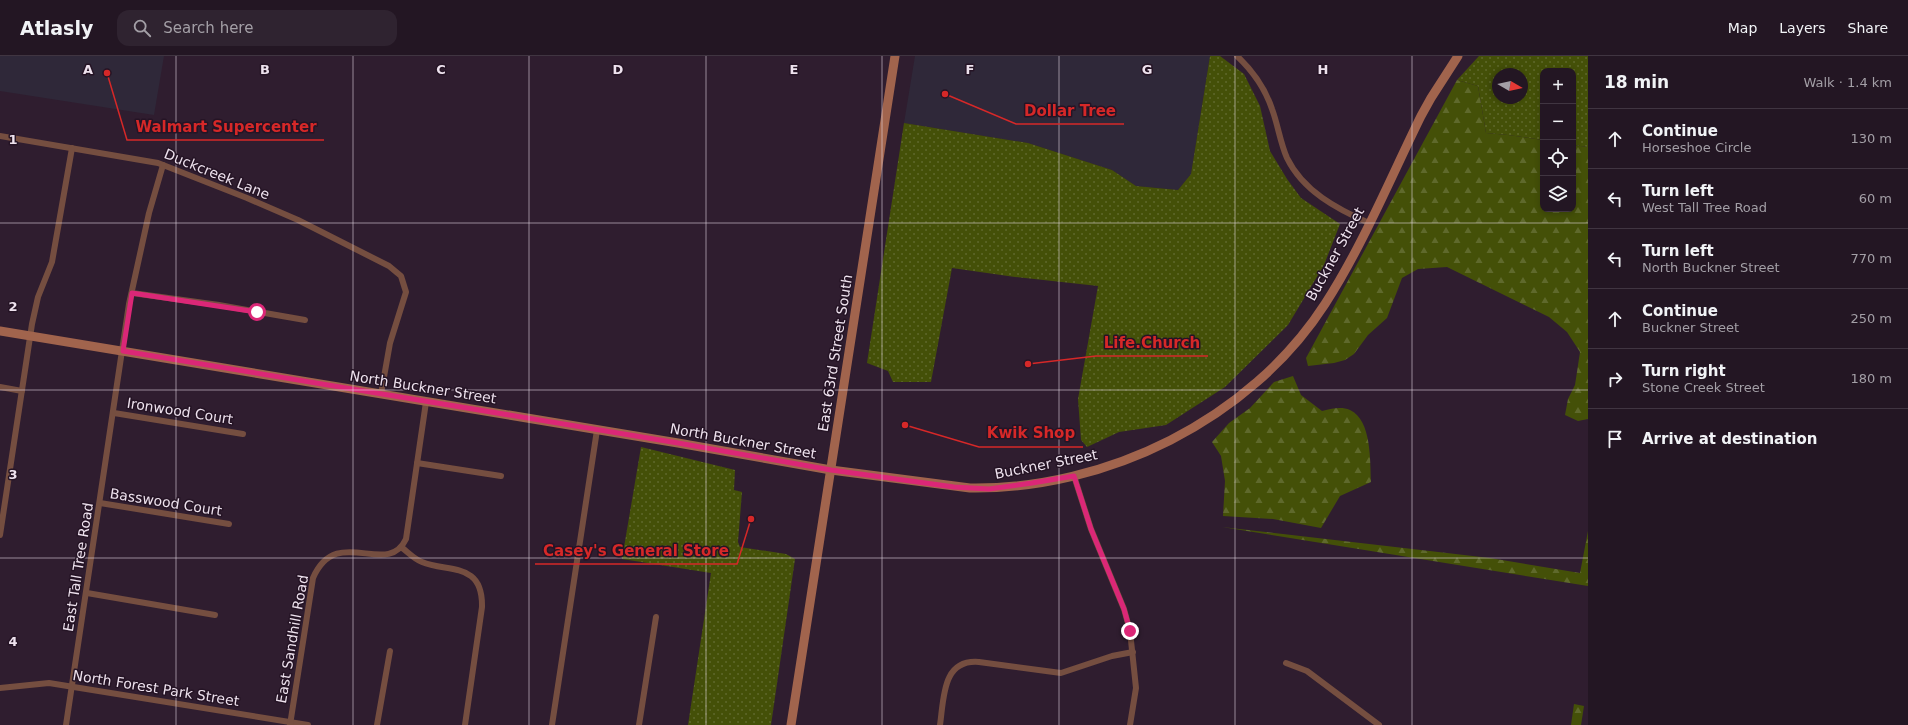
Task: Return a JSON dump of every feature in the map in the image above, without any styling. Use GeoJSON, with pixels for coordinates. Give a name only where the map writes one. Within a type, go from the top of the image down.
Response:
{"type":"FeatureCollection","features":[{"type":"Feature","properties":{"kind":"main road","name":"East 63rd Street South"},"geometry":{"type":"LineString","coordinates":[[792,725],[895,56]]}},
{"type":"Feature","properties":{"kind":"main road","name":"Buckner Street"},"geometry":{"type":"LineString","coordinates":[[842,472],[989,489],[1032,483],[1074,476],[1142,454],[1189,430],[1216,413],[1248,389],[1279,360],[1324,305],[1348,265],[1428,104],[1458,56]]}},
{"type":"Feature","properties":{"kind":"main road","name":"North Buckner Street"},"geometry":{"type":"LineString","coordinates":[[0,331],[842,472]]}},
{"type":"Feature","properties":{"kind":"street"},"geometry":{"type":"LineString","coordinates":[[1237,56],[1254,74],[1264,90],[1272,108],[1284,149],[1299,176],[1328,202],[1369,223]]}},
{"type":"Feature","properties":{"kind":"street","name":"Duckcreek Lane"},"geometry":{"type":"LineString","coordinates":[[0,136],[163,165],[298,220],[372,257],[399,273],[405,284],[405,295],[390,342],[381,394]]}},
{"type":"Feature","properties":{"kind":"street"},"geometry":{"type":"LineString","coordinates":[[0,534],[1,517],[30,336],[38,297],[52,262],[72,148]]}},
{"type":"Feature","properties":{"kind":"street","name":"East Tall Tree Road"},"geometry":{"type":"LineString","coordinates":[[66,725],[132,293],[149,213],[163,165]]}},
{"type":"Feature","properties":{"kind":"street"},"geometry":{"type":"LineString","coordinates":[[132,293],[219,305],[305,320]]}},
{"type":"Feature","properties":{"kind":"street"},"geometry":{"type":"LineString","coordinates":[[0,387],[22,391]]}},
{"type":"Feature","properties":{"kind":"street"},"geometry":{"type":"LineString","coordinates":[[426,402],[406,539],[401,547],[422,562],[456,568],[467,574],[480,590],[482,607],[465,725]]}},
{"type":"Feature","properties":{"kind":"street","name":"Ironwood Court"},"geometry":{"type":"LineString","coordinates":[[114,413],[243,434]]}},
{"type":"Feature","properties":{"kind":"street"},"geometry":{"type":"LineString","coordinates":[[552,725],[597,430]]}},
{"type":"Feature","properties":{"kind":"street"},"geometry":{"type":"LineString","coordinates":[[417,463],[501,476]]}},
{"type":"Feature","properties":{"kind":"street"},"geometry":{"type":"LineString","coordinates":[[1074,476],[1091,529],[1124,609],[1133,652],[1136,688],[1130,725]]}},
{"type":"Feature","properties":{"kind":"street","name":"Basswood Court"},"geometry":{"type":"LineString","coordinates":[[100,503],[229,524]]}},
{"type":"Feature","properties":{"kind":"street","name":"East Sandhill Road"},"geometry":{"type":"LineString","coordinates":[[290,724],[313,578],[317,570],[324,561],[338,553],[354,552],[383,556],[396,552],[401,547]]}},
{"type":"Feature","properties":{"kind":"street"},"geometry":{"type":"LineString","coordinates":[[86,593],[215,615]]}},
{"type":"Feature","properties":{"kind":"street"},"geometry":{"type":"LineString","coordinates":[[639,725],[656,617]]}},
{"type":"Feature","properties":{"kind":"street"},"geometry":{"type":"LineString","coordinates":[[378,725],[390,651]]}},
{"type":"Feature","properties":{"kind":"street"},"geometry":{"type":"LineString","coordinates":[[940,725],[946,684],[955,669],[965,663],[972,661],[1061,672],[1112,656],[1133,652]]}},
{"type":"Feature","properties":{"kind":"street"},"geometry":{"type":"LineString","coordinates":[[1286,662],[1307,670],[1379,725]]}},
{"type":"Feature","properties":{"kind":"street","name":"North Forest Park Street"},"geometry":{"type":"LineString","coordinates":[[0,688],[49,683],[290,724],[308,725]]}},
{"type":"Feature","properties":{"kind":"shaded area"},"geometry":{"type":"Polygon","coordinates":[[[0,56],[164,56],[154,115],[0,91],[0,56]]]}},
{"type":"Feature","properties":{"kind":"shaded area"},"geometry":{"type":"Polygon","coordinates":[[[915,56],[1210,56],[1191,174],[1178,190],[1136,186],[1112,170],[1028,143],[904,123],[915,56]]]}},
{"type":"Feature","properties":{"kind":"green space"},"geometry":{"type":"Polygon","coordinates":[[[1210,56],[1220,56],[1244,74],[1260,106],[1270,151],[1287,179],[1301,198],[1340,224],[1324,265],[1288,325],[1225,387],[1166,425],[1119,432],[1087,447],[1081,440],[1078,399],[1098,286],[1015,277],[952,268],[931,382],[893,382],[888,371],[867,363],[904,123],[1028,143],[1112,170],[1136,186],[1178,190],[1191,174],[1210,56]]]}},
{"type":"Feature","properties":{"kind":"green space"},"geometry":{"type":"Polygon","coordinates":[[[1479,56],[1588,56],[1588,147],[1576,145],[1576,68],[1540,68],[1540,140],[1486,133],[1478,86],[1457,80],[1479,56]]]}},
{"type":"Feature","properties":{"kind":"green space"},"geometry":{"type":"Polygon","coordinates":[[[1457,80],[1478,86],[1486,133],[1540,140],[1540,212],[1576,212],[1576,145],[1588,147],[1588,419],[1578,421],[1565,415],[1568,399],[1575,385],[1580,352],[1567,332],[1549,317],[1447,267],[1418,269],[1402,278],[1387,318],[1368,335],[1354,354],[1345,360],[1334,363],[1308,366],[1306,358],[1457,80]]]}},
{"type":"Feature","properties":{"kind":"green space"},"geometry":{"type":"Polygon","coordinates":[[[1293,376],[1301,395],[1322,411],[1343,408],[1350,410],[1357,415],[1366,432],[1370,453],[1371,482],[1340,496],[1321,528],[1273,519],[1223,516],[1225,481],[1221,456],[1212,442],[1229,423],[1250,408],[1274,382],[1293,376]]]}},
{"type":"Feature","properties":{"kind":"green space"},"geometry":{"type":"Polygon","coordinates":[[[641,447],[735,470],[734,490],[742,492],[738,542],[740,547],[786,554],[795,559],[771,725],[688,725],[711,573],[622,559],[641,447]]]}},
{"type":"Feature","properties":{"kind":"green space"},"geometry":{"type":"Polygon","coordinates":[[[1222,527],[1490,558],[1580,573],[1588,531],[1588,586],[1222,527]]]}},
{"type":"Feature","properties":{"kind":"green space"},"geometry":{"type":"Polygon","coordinates":[[[1574,704],[1584,706],[1581,725],[1571,725],[1574,704]]]}},
{"type":"Feature","properties":{"kind":"place","name":"Walmart Supercenter"},"geometry":{"type":"Point","coordinates":[107,73]}},
{"type":"Feature","properties":{"kind":"place","name":"Dollar Tree"},"geometry":{"type":"Point","coordinates":[945,94]}},
{"type":"Feature","properties":{"kind":"place","name":"Life.Church"},"geometry":{"type":"Point","coordinates":[1028,364]}},
{"type":"Feature","properties":{"kind":"place","name":"Kwik Shop"},"geometry":{"type":"Point","coordinates":[905,425]}},
{"type":"Feature","properties":{"kind":"place","name":"Casey's General Store"},"geometry":{"type":"Point","coordinates":[751,519]}},
{"type":"Feature","properties":{"kind":"route"},"geometry":{"type":"LineString","coordinates":[[257,312],[219,305],[132,293],[123,351],[678,443],[831,470],[954,487],[989,489],[1074,476],[1091,529],[1124,609],[1130,631]]}}]}
